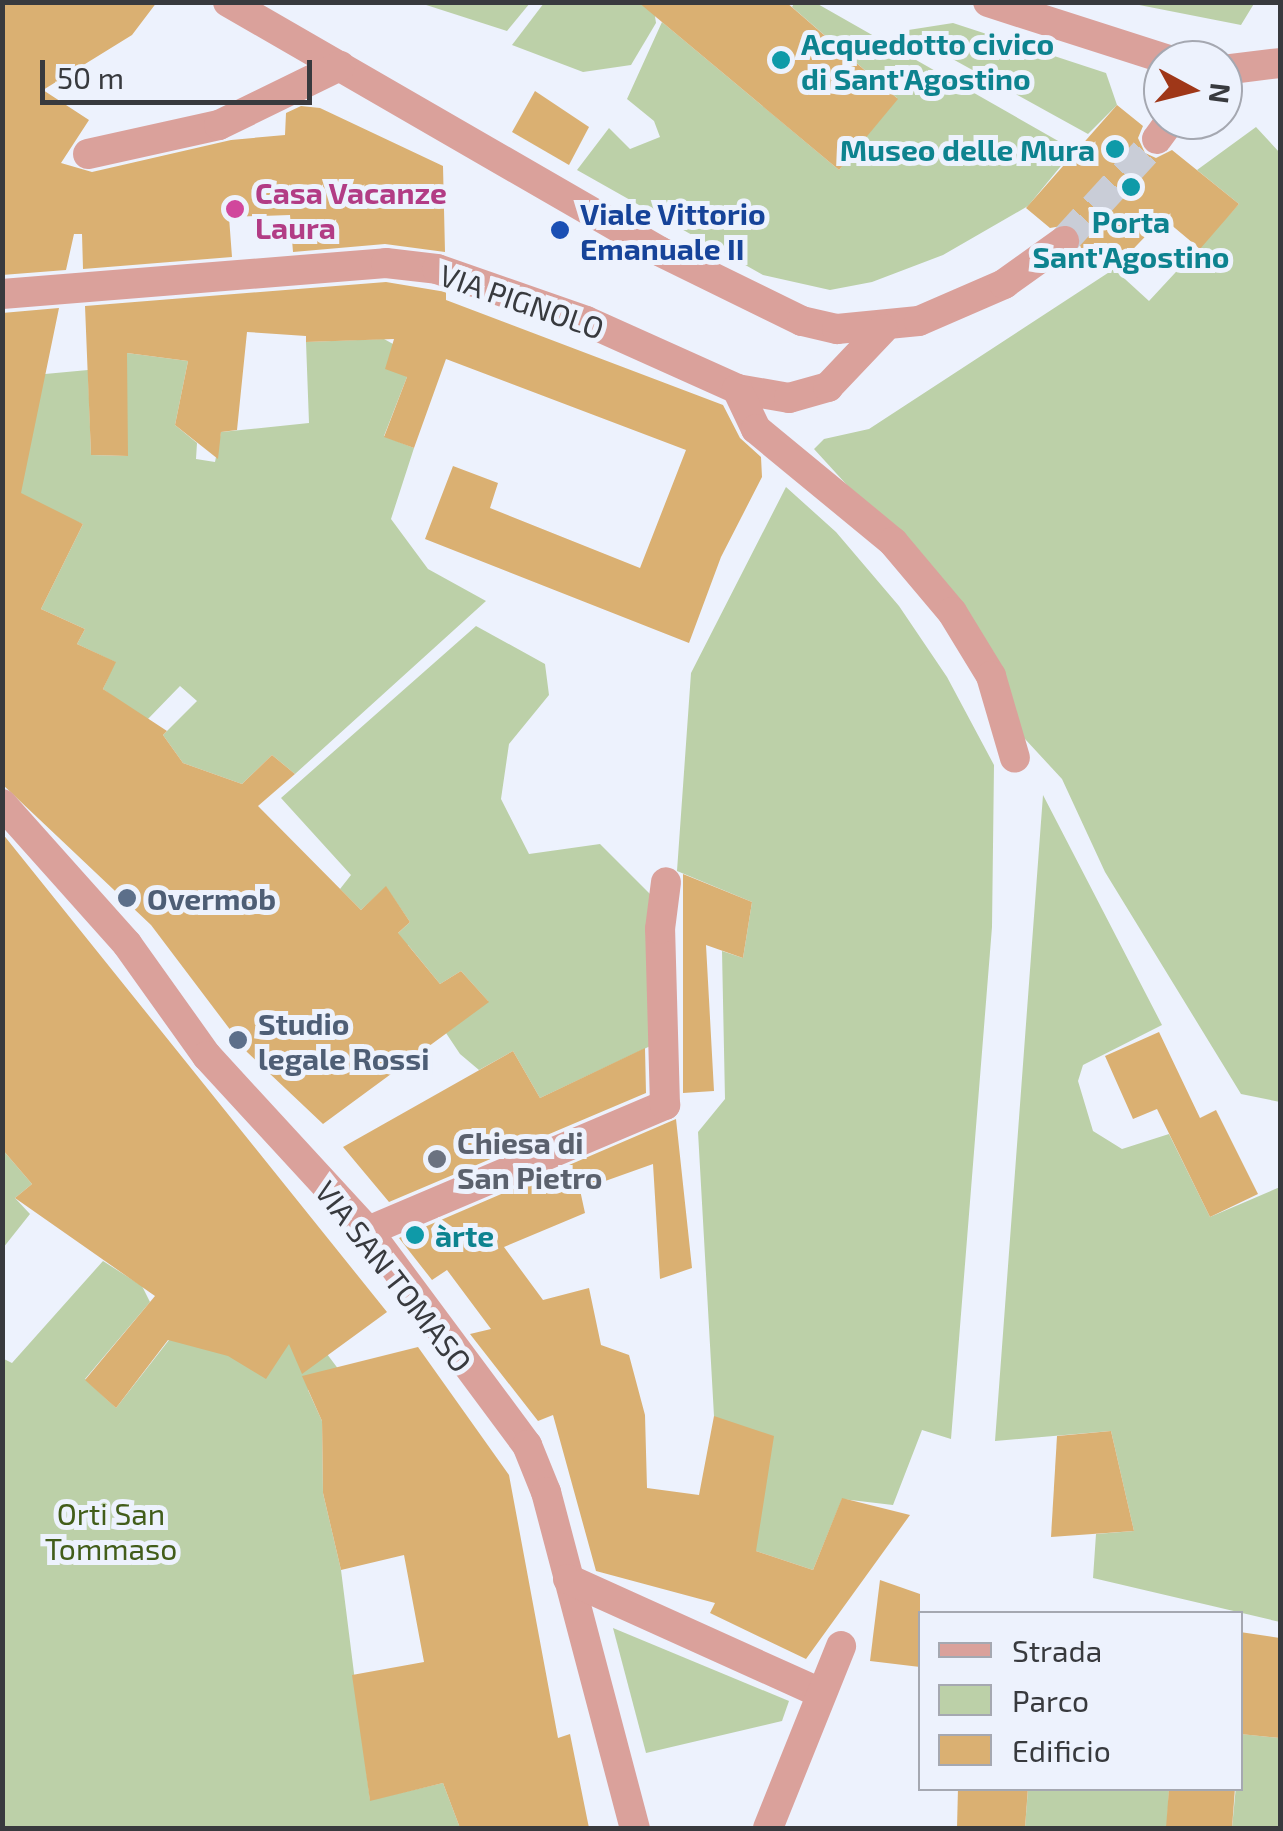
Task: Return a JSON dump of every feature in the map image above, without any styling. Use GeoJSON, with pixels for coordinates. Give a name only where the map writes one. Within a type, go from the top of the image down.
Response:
{"type":"FeatureCollection","features":[{"type":"Feature","properties":{"kind":"street"},"geometry":{"type":"LineString","coordinates":[[228,2],[745,295],[802,321],[837,330],[883,329],[961,305],[1032,267],[1064,241]]}},
{"type":"Feature","properties":{"kind":"street"},"geometry":{"type":"LineString","coordinates":[[988,2],[1143,52]]}},
{"type":"Feature","properties":{"kind":"street"},"geometry":{"type":"LineString","coordinates":[[1243,68],[1280,63]]}},
{"type":"Feature","properties":{"kind":"street"},"geometry":{"type":"LineString","coordinates":[[88,154],[219,124],[340,66]]}},
{"type":"Feature","properties":{"kind":"street","name":"VIA PIGNOLO"},"geometry":{"type":"LineString","coordinates":[[2,294],[347,266],[420,267],[586,321],[737,388],[790,398],[818,393],[883,329]]}},
{"type":"Feature","properties":{"kind":"street"},"geometry":{"type":"LineString","coordinates":[[737,388],[756,429],[892,542],[952,612],[991,676],[1015,758]]}},
{"type":"Feature","properties":{"kind":"street","name":"VIA SAN TOMASO"},"geometry":{"type":"LineString","coordinates":[[2,804],[128,944],[207,1056],[368,1231],[527,1445],[568,1579],[634,1828]]}},
{"type":"Feature","properties":{"kind":"street"},"geometry":{"type":"LineString","coordinates":[[368,1231],[665,1105],[660,929],[666,882]]}},
{"type":"Feature","properties":{"kind":"street"},"geometry":{"type":"LineString","coordinates":[[568,1579],[805,1686]]}},
{"type":"Feature","properties":{"kind":"street"},"geometry":{"type":"LineString","coordinates":[[768,1828],[805,1686],[840,1646]]}},
{"type":"Feature","properties":{"kind":"green space"},"geometry":{"type":"Polygon","coordinates":[[[530,2],[507,31],[420,3],[530,2]]]}},
{"type":"Feature","properties":{"kind":"green space"},"geometry":{"type":"Polygon","coordinates":[[[795,2],[816,3],[1074,150],[1028,206],[943,255],[872,282],[830,290],[763,275],[577,170],[609,128],[630,149],[660,137],[654,121],[627,99],[662,22],[839,170],[897,98],[792,7],[795,2]]]}},
{"type":"Feature","properties":{"kind":"green space"},"geometry":{"type":"Polygon","coordinates":[[[1255,2],[1241,25],[1129,3],[1207,3],[1255,2]]]}},
{"type":"Feature","properties":{"kind":"green space"},"geometry":{"type":"Polygon","coordinates":[[[544,3],[653,3],[656,23],[631,65],[583,72],[512,45],[544,3]]]}},
{"type":"Feature","properties":{"kind":"green space"},"geometry":{"type":"Polygon","coordinates":[[[953,23],[1106,73],[1117,105],[1088,134],[902,31],[953,23]]]}},
{"type":"Feature","properties":{"kind":"green space"},"geometry":{"type":"Polygon","coordinates":[[[1256,127],[1280,153],[1280,1102],[1241,1094],[1105,872],[1062,779],[1013,726],[890,532],[814,449],[824,439],[869,429],[1114,269],[1149,301],[1239,204],[1197,170],[1256,127]]]}},
{"type":"Feature","properties":{"kind":"green space"},"geometry":{"type":"Polygon","coordinates":[[[384,339],[393,344],[407,377],[384,436],[414,448],[391,519],[428,569],[486,601],[295,774],[272,755],[242,784],[183,763],[163,735],[197,701],[180,686],[146,721],[103,689],[115,662],[77,644],[85,629],[41,609],[83,524],[3,494],[45,374],[88,370],[91,455],[127,456],[127,353],[188,361],[175,425],[197,443],[196,459],[215,462],[221,432],[309,423],[306,342],[384,339]]]}},
{"type":"Feature","properties":{"kind":"green space"},"geometry":{"type":"Polygon","coordinates":[[[786,487],[836,532],[899,606],[947,677],[994,765],[992,927],[951,1439],[922,1430],[893,1505],[842,1499],[813,1570],[756,1551],[714,1416],[698,1132],[725,1099],[722,951],[743,958],[752,902],[677,871],[691,673],[786,487]]]}},
{"type":"Feature","properties":{"kind":"green space"},"geometry":{"type":"Polygon","coordinates":[[[476,626],[545,664],[549,695],[509,744],[501,799],[529,854],[600,844],[660,904],[661,1041],[540,1098],[513,1051],[479,1070],[460,1054],[446,1033],[488,1001],[461,971],[440,984],[408,945],[382,948],[410,922],[386,887],[361,910],[340,889],[351,875],[281,798],[476,626]]]}},
{"type":"Feature","properties":{"kind":"green space"},"geometry":{"type":"Polygon","coordinates":[[[1043,795],[1162,1025],[1083,1065],[1078,1081],[1093,1131],[1122,1149],[1169,1134],[1210,1217],[1280,1187],[1280,1622],[1093,1578],[1096,1534],[1134,1531],[1111,1431],[995,1441],[1043,795]]]}},
{"type":"Feature","properties":{"kind":"green space"},"geometry":{"type":"Polygon","coordinates":[[[2,1149],[32,1184],[15,1198],[30,1214],[3,1248],[2,1149]]]}},
{"type":"Feature","properties":{"kind":"green space","name":"Orti San Tommaso"},"geometry":{"type":"Polygon","coordinates":[[[103,1261],[142,1286],[150,1302],[85,1379],[116,1408],[169,1340],[303,1322],[342,1374],[308,1390],[322,1421],[323,1493],[341,1570],[370,1800],[443,1783],[460,1828],[3,1828],[2,1358],[12,1363],[103,1261]]]}},
{"type":"Feature","properties":{"kind":"green space"},"geometry":{"type":"Polygon","coordinates":[[[613,1628],[789,1701],[782,1721],[646,1753],[613,1628]]]}},
{"type":"Feature","properties":{"kind":"green space"},"geometry":{"type":"Polygon","coordinates":[[[1243,1734],[1280,1738],[1280,1828],[1232,1828],[1236,1791],[1243,1791],[1243,1734]]]}},
{"type":"Feature","properties":{"kind":"green space"},"geometry":{"type":"Polygon","coordinates":[[[1028,1791],[1169,1791],[1167,1826],[1025,1828],[1028,1791]]]}},
{"type":"Feature","properties":{"kind":"building"},"geometry":{"type":"Polygon","coordinates":[[[2,2],[157,2],[132,35],[43,90],[89,120],[61,163],[92,172],[231,140],[285,135],[286,113],[301,106],[320,108],[443,166],[445,252],[385,244],[293,252],[290,215],[229,217],[232,257],[83,269],[82,234],[74,234],[66,270],[2,275],[2,2]]]}},
{"type":"Feature","properties":{"kind":"building","name":"Acquedotto civico di Sant'Agostino"},"geometry":{"type":"Polygon","coordinates":[[[638,2],[786,2],[898,99],[839,170],[638,2]]]}},
{"type":"Feature","properties":{"kind":"building"},"geometry":{"type":"Polygon","coordinates":[[[535,91],[589,127],[569,165],[512,132],[535,91]]]}},
{"type":"Feature","properties":{"kind":"building","name":"Porta Sant'Agostino"},"geometry":{"type":"Polygon","coordinates":[[[1117,105],[1143,126],[1138,138],[1145,153],[1156,158],[1172,150],[1239,204],[1200,249],[1163,218],[1114,269],[1081,248],[1073,224],[1050,228],[1026,208],[1117,105]]]}},
{"type":"Feature","properties":{"kind":"building"},"geometry":{"type":"Polygon","coordinates":[[[386,282],[446,292],[446,300],[723,405],[740,438],[761,457],[762,477],[721,557],[689,643],[425,539],[453,466],[498,483],[490,508],[640,568],[686,450],[446,359],[414,448],[384,437],[407,377],[385,369],[394,339],[306,342],[306,336],[247,332],[237,430],[221,432],[218,459],[175,425],[188,361],[127,353],[128,456],[91,455],[85,306],[386,282]]]}},
{"type":"Feature","properties":{"kind":"building"},"geometry":{"type":"Polygon","coordinates":[[[59,308],[21,493],[83,524],[41,609],[85,629],[77,644],[116,662],[103,689],[167,731],[163,735],[183,763],[242,784],[272,755],[295,774],[258,806],[361,910],[386,886],[410,922],[398,933],[440,984],[461,971],[489,1002],[323,1124],[247,1052],[151,925],[2,784],[2,313],[59,308]]]}},
{"type":"Feature","properties":{"kind":"building"},"geometry":{"type":"Polygon","coordinates":[[[2,833],[387,1312],[302,1374],[289,1344],[266,1379],[228,1356],[168,1340],[116,1408],[85,1380],[155,1296],[15,1198],[32,1184],[2,1149],[2,833]]]}},
{"type":"Feature","properties":{"kind":"building"},"geometry":{"type":"Polygon","coordinates":[[[683,874],[752,902],[743,958],[706,945],[714,1091],[683,1093],[683,874]]]}},
{"type":"Feature","properties":{"kind":"building"},"geometry":{"type":"Polygon","coordinates":[[[1159,1032],[1200,1118],[1216,1110],[1258,1194],[1210,1217],[1157,1109],[1133,1119],[1105,1056],[1159,1032]]]}},
{"type":"Feature","properties":{"kind":"building"},"geometry":{"type":"Polygon","coordinates":[[[645,1048],[646,1093],[389,1202],[343,1147],[513,1051],[540,1098],[645,1048]]]}},
{"type":"Feature","properties":{"kind":"building"},"geometry":{"type":"Polygon","coordinates":[[[676,1119],[692,1268],[660,1279],[653,1164],[580,1190],[585,1213],[504,1247],[543,1300],[589,1288],[601,1345],[629,1355],[645,1415],[647,1488],[699,1495],[714,1416],[774,1436],[756,1551],[813,1570],[842,1498],[910,1515],[806,1659],[710,1613],[715,1603],[596,1571],[553,1415],[538,1421],[470,1334],[491,1329],[447,1270],[432,1280],[399,1238],[676,1119]]]}},
{"type":"Feature","properties":{"kind":"building"},"geometry":{"type":"Polygon","coordinates":[[[418,1347],[509,1475],[558,1738],[570,1734],[589,1828],[460,1828],[443,1783],[370,1801],[352,1675],[424,1662],[404,1555],[341,1570],[323,1493],[322,1421],[302,1376],[418,1347]]]}},
{"type":"Feature","properties":{"kind":"building"},"geometry":{"type":"Polygon","coordinates":[[[1111,1431],[1134,1531],[1051,1537],[1057,1436],[1111,1431]]]}},
{"type":"Feature","properties":{"kind":"building"},"geometry":{"type":"Polygon","coordinates":[[[880,1580],[920,1594],[918,1667],[870,1661],[880,1580]]]}},
{"type":"Feature","properties":{"kind":"building"},"geometry":{"type":"Polygon","coordinates":[[[1243,1632],[1280,1638],[1280,1738],[1243,1734],[1243,1632]]]}},
{"type":"Feature","properties":{"kind":"building"},"geometry":{"type":"Polygon","coordinates":[[[958,1791],[1028,1791],[1025,1828],[957,1828],[958,1791]]]}},
{"type":"Feature","properties":{"kind":"building"},"geometry":{"type":"Polygon","coordinates":[[[1169,1791],[1235,1791],[1232,1828],[1166,1828],[1169,1791]]]}},
{"type":"Feature","properties":{"kind":"tunnel"},"geometry":{"type":"LineString","coordinates":[[1064,241],[1156,140]]}},
{"type":"Feature","properties":{"kind":"place","name":"Acquedotto civico di Sant'Agostino"},"geometry":{"type":"Point","coordinates":[781,60]}},
{"type":"Feature","properties":{"kind":"place","name":"Museo delle Mura"},"geometry":{"type":"Point","coordinates":[1115,149]}},
{"type":"Feature","properties":{"kind":"place","name":"Porta Sant'Agostino"},"geometry":{"type":"Point","coordinates":[1131,187]}},
{"type":"Feature","properties":{"kind":"place","name":"Casa Vacanze Laura"},"geometry":{"type":"Point","coordinates":[235,209]}},
{"type":"Feature","properties":{"kind":"place","name":"Viale Vittorio Emanuale II"},"geometry":{"type":"Point","coordinates":[560,230]}},
{"type":"Feature","properties":{"kind":"place","name":"Overmob"},"geometry":{"type":"Point","coordinates":[127,898]}},
{"type":"Feature","properties":{"kind":"place","name":"Studio legale Rossi"},"geometry":{"type":"Point","coordinates":[238,1040]}},
{"type":"Feature","properties":{"kind":"place","name":"Chiesa di San Pietro"},"geometry":{"type":"Point","coordinates":[437,1159]}},
{"type":"Feature","properties":{"kind":"place","name":"àrte"},"geometry":{"type":"Point","coordinates":[415,1235]}}]}
